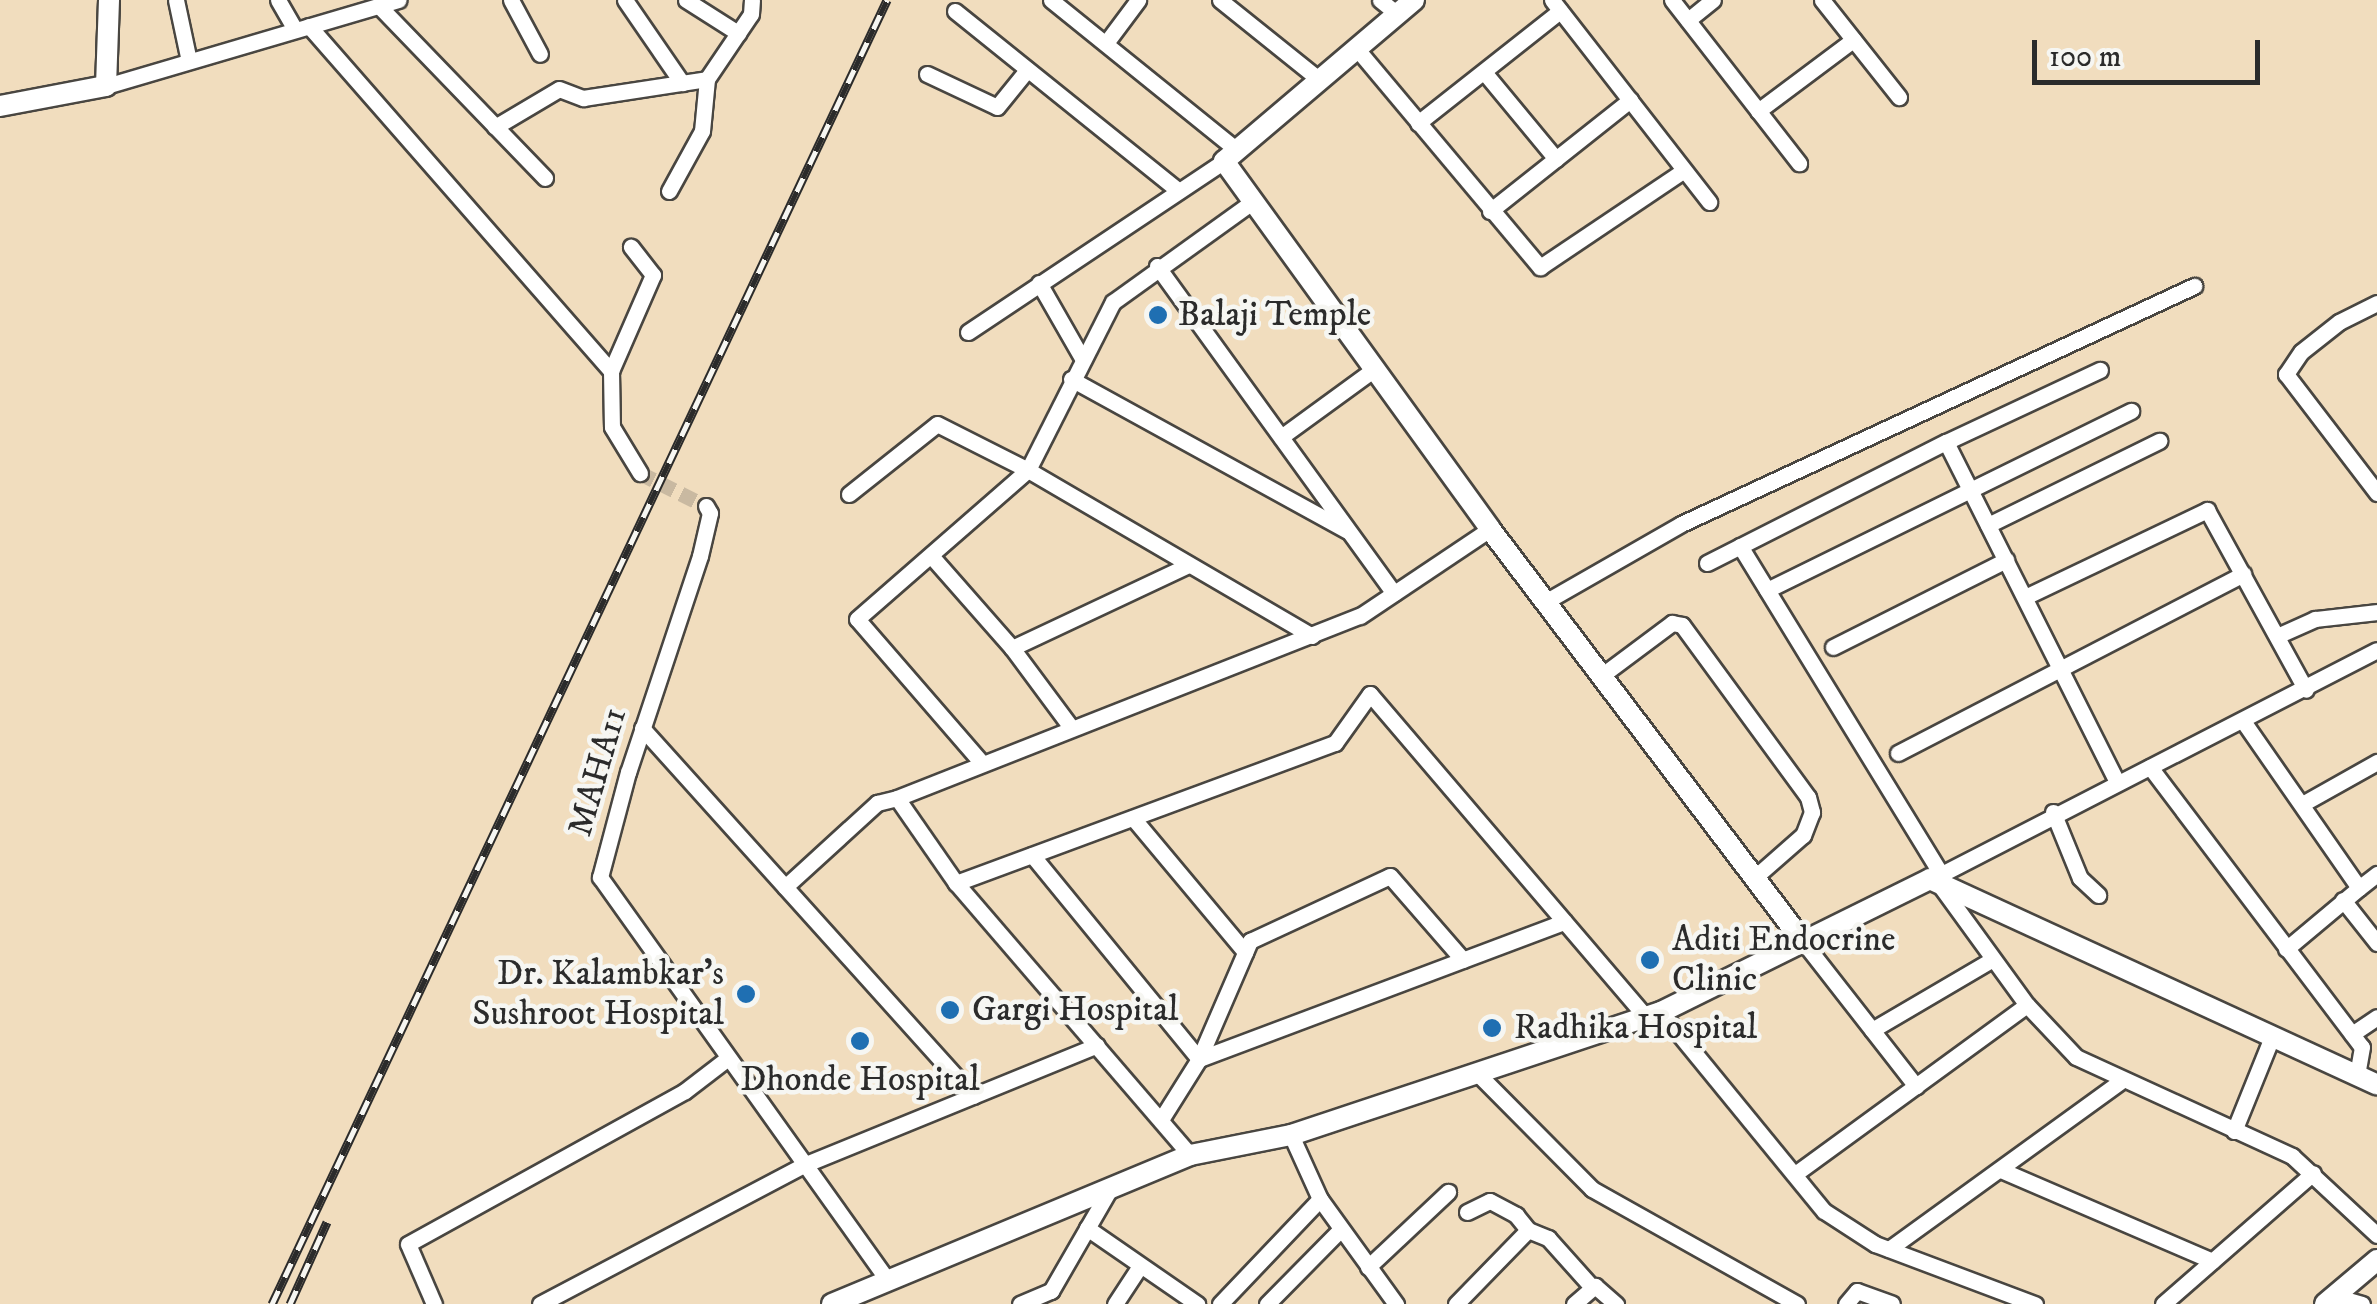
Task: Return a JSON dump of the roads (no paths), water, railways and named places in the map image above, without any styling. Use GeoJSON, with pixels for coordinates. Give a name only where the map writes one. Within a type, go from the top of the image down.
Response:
{"type":"FeatureCollection","features":[{"type":"Feature","properties":{"kind":"street"},"geometry":{"type":"LineString","coordinates":[[106,86],[109,0]]}},
{"type":"Feature","properties":{"kind":"street"},"geometry":{"type":"LineString","coordinates":[[176,0],[189,61]]}},
{"type":"Feature","properties":{"kind":"street"},"geometry":{"type":"LineString","coordinates":[[278,0],[611,371]]}},
{"type":"Feature","properties":{"kind":"street"},"geometry":{"type":"LineString","coordinates":[[0,106],[106,86],[398,0]]}},
{"type":"Feature","properties":{"kind":"street"},"geometry":{"type":"LineString","coordinates":[[510,0],[540,54]]}},
{"type":"Feature","properties":{"kind":"street"},"geometry":{"type":"LineString","coordinates":[[625,0],[682,82]]}},
{"type":"Feature","properties":{"kind":"street"},"geometry":{"type":"LineString","coordinates":[[686,0],[738,34]]}},
{"type":"Feature","properties":{"kind":"street"},"geometry":{"type":"LineString","coordinates":[[668,191],[702,131],[707,79],[738,34],[752,0]]}},
{"type":"Feature","properties":{"kind":"street"},"geometry":{"type":"LineString","coordinates":[[1051,0],[1106,42],[1231,156],[1251,203],[1490,529],[1916,1086]]}},
{"type":"Feature","properties":{"kind":"street"},"geometry":{"type":"LineString","coordinates":[[1106,42],[1138,0]]}},
{"type":"Feature","properties":{"kind":"street"},"geometry":{"type":"LineString","coordinates":[[1220,0],[1320,80]]}},
{"type":"Feature","properties":{"kind":"street"},"geometry":{"type":"LineString","coordinates":[[1380,0],[1397,14]]}},
{"type":"Feature","properties":{"kind":"street"},"geometry":{"type":"LineString","coordinates":[[968,332],[1231,156],[1414,0]]}},
{"type":"Feature","properties":{"kind":"street"},"geometry":{"type":"LineString","coordinates":[[1672,0],[1799,163]]}},
{"type":"Feature","properties":{"kind":"street"},"geometry":{"type":"LineString","coordinates":[[1688,20],[1713,0]]}},
{"type":"Feature","properties":{"kind":"street"},"geometry":{"type":"LineString","coordinates":[[1822,0],[1898,97]]}},
{"type":"Feature","properties":{"kind":"street"},"geometry":{"type":"LineString","coordinates":[[379,6],[544,178]]}},
{"type":"Feature","properties":{"kind":"street"},"geometry":{"type":"LineString","coordinates":[[1418,123],[1484,72],[1556,6],[1709,202]]}},
{"type":"Feature","properties":{"kind":"street"},"geometry":{"type":"LineString","coordinates":[[955,11],[1179,191]]}},
{"type":"Feature","properties":{"kind":"street"},"geometry":{"type":"LineString","coordinates":[[1758,111],[1853,40]]}},
{"type":"Feature","properties":{"kind":"street"},"geometry":{"type":"LineString","coordinates":[[1356,49],[1490,210],[1544,268],[1683,171]]}},
{"type":"Feature","properties":{"kind":"street"},"geometry":{"type":"LineString","coordinates":[[927,74],[997,107],[1027,70]]}},
{"type":"Feature","properties":{"kind":"street"},"geometry":{"type":"LineString","coordinates":[[1484,72],[1556,159]]}},
{"type":"Feature","properties":{"kind":"street"},"geometry":{"type":"LineString","coordinates":[[495,127],[559,89],[583,98],[707,79]]}},
{"type":"Feature","properties":{"kind":"street"},"geometry":{"type":"LineString","coordinates":[[1490,210],[1630,100]]}},
{"type":"Feature","properties":{"kind":"street"},"geometry":{"type":"LineString","coordinates":[[981,762],[857,619],[932,558],[1028,470],[1070,379],[1113,302],[1157,266],[1251,203]]}},
{"type":"Feature","properties":{"kind":"street"},"geometry":{"type":"LineString","coordinates":[[630,247],[652,275],[611,371],[612,427],[640,473]]}},
{"type":"Feature","properties":{"kind":"street"},"geometry":{"type":"LineString","coordinates":[[1157,266],[1394,593]]}},
{"type":"Feature","properties":{"kind":"street"},"geometry":{"type":"LineString","coordinates":[[1039,284],[1082,358]]}},
{"type":"Feature","properties":{"kind":"street"},"geometry":{"type":"LineString","coordinates":[[1545,602],[1681,524],[2194,286]]}},
{"type":"Feature","properties":{"kind":"street"},"geometry":{"type":"LineString","coordinates":[[2377,303],[2326,332],[2286,374],[2377,493]]}},
{"type":"Feature","properties":{"kind":"street"},"geometry":{"type":"LineString","coordinates":[[1281,437],[1373,370]]}},
{"type":"Feature","properties":{"kind":"street"},"geometry":{"type":"LineString","coordinates":[[1707,562],[1939,444],[2100,370]]}},
{"type":"Feature","properties":{"kind":"street"},"geometry":{"type":"LineString","coordinates":[[1070,379],[1351,533]]}},
{"type":"Feature","properties":{"kind":"street"},"geometry":{"type":"LineString","coordinates":[[1767,590],[2131,411]]}},
{"type":"Feature","properties":{"kind":"street"},"geometry":{"type":"LineString","coordinates":[[1917,415],[1970,490],[2117,782]]}},
{"type":"Feature","properties":{"kind":"street"},"geometry":{"type":"LineString","coordinates":[[849,494],[937,424],[1028,470],[1312,636]]}},
{"type":"Feature","properties":{"kind":"street"},"geometry":{"type":"LineString","coordinates":[[1988,525],[2159,441]]}},
{"type":"Feature","properties":{"kind":"street","name":"MAHA11"},"geometry":{"type":"LineString","coordinates":[[706,506],[710,513],[700,556],[642,728],[600,877],[888,1281]]}},
{"type":"Feature","properties":{"kind":"street"},"geometry":{"type":"LineString","coordinates":[[2025,597],[2205,509],[2306,690]]}},
{"type":"Feature","properties":{"kind":"street"},"geometry":{"type":"LineString","coordinates":[[785,887],[877,803],[1312,636],[1394,593],[1490,529]]}},
{"type":"Feature","properties":{"kind":"street"},"geometry":{"type":"LineString","coordinates":[[1740,546],[1937,878],[2027,1005],[2076,1057],[2120,1082],[2292,1156],[2377,1235]]}},
{"type":"Feature","properties":{"kind":"street"},"geometry":{"type":"LineString","coordinates":[[932,558],[1012,648],[1070,726]]}},
{"type":"Feature","properties":{"kind":"street"},"geometry":{"type":"LineString","coordinates":[[1832,647],[2006,560]]}},
{"type":"Feature","properties":{"kind":"street"},"geometry":{"type":"LineString","coordinates":[[1012,648],[1188,565]]}},
{"type":"Feature","properties":{"kind":"street"},"geometry":{"type":"LineString","coordinates":[[1898,752],[2243,574]]}},
{"type":"Feature","properties":{"kind":"street"},"geometry":{"type":"LineString","coordinates":[[2277,636],[2315,619],[2377,612]]}},
{"type":"Feature","properties":{"kind":"street"},"geometry":{"type":"LineString","coordinates":[[1601,676],[1672,623],[1682,625],[1808,796],[1809,824],[1754,878]]}},
{"type":"Feature","properties":{"kind":"street"},"geometry":{"type":"LineString","coordinates":[[832,1304],[1190,1156],[1290,1136],[1653,1014],[1937,878],[2052,812],[2244,722],[2377,650]]}},
{"type":"Feature","properties":{"kind":"street"},"geometry":{"type":"LineString","coordinates":[[956,884],[1335,743],[1370,694],[1564,922],[1653,1014],[1824,1211],[1890,1249],[2036,1304]]}},
{"type":"Feature","properties":{"kind":"street"},"geometry":{"type":"LineString","coordinates":[[2244,722],[2304,803],[2359,888]]}},
{"type":"Feature","properties":{"kind":"street"},"geometry":{"type":"LineString","coordinates":[[642,728],[973,1096]]}},
{"type":"Feature","properties":{"kind":"street"},"geometry":{"type":"LineString","coordinates":[[2304,803],[2377,762]]}},
{"type":"Feature","properties":{"kind":"street"},"geometry":{"type":"LineString","coordinates":[[2150,767],[2352,1034],[2363,1051],[2357,1076]]}},
{"type":"Feature","properties":{"kind":"street"},"geometry":{"type":"LineString","coordinates":[[897,798],[956,884],[1162,1118],[1190,1156]]}},
{"type":"Feature","properties":{"kind":"street"},"geometry":{"type":"LineString","coordinates":[[2052,812],[2080,878],[2098,895]]}},
{"type":"Feature","properties":{"kind":"street"},"geometry":{"type":"LineString","coordinates":[[1133,818],[1245,952]]}},
{"type":"Feature","properties":{"kind":"street"},"geometry":{"type":"LineString","coordinates":[[1032,855],[1200,1059]]}},
{"type":"Feature","properties":{"kind":"street"},"geometry":{"type":"LineString","coordinates":[[2286,949],[2377,874]]}},
{"type":"Feature","properties":{"kind":"street"},"geometry":{"type":"LineString","coordinates":[[1162,1118],[1200,1059],[1250,941],[1393,876],[1463,960]]}},
{"type":"Feature","properties":{"kind":"street"},"geometry":{"type":"LineString","coordinates":[[1937,878],[2377,1085]]}},
{"type":"Feature","properties":{"kind":"street"},"geometry":{"type":"LineString","coordinates":[[2343,900],[2377,943]]}},
{"type":"Feature","properties":{"kind":"street"},"geometry":{"type":"LineString","coordinates":[[1200,1059],[1564,922]]}},
{"type":"Feature","properties":{"kind":"street"},"geometry":{"type":"LineString","coordinates":[[1872,1030],[1993,958]]}},
{"type":"Feature","properties":{"kind":"street"},"geometry":{"type":"LineString","coordinates":[[1795,1174],[2027,1005]]}},
{"type":"Feature","properties":{"kind":"street"},"geometry":{"type":"LineString","coordinates":[[2352,1034],[2377,1017]]}},
{"type":"Feature","properties":{"kind":"street"},"geometry":{"type":"LineString","coordinates":[[2234,1131],[2272,1036]]}},
{"type":"Feature","properties":{"kind":"street"},"geometry":{"type":"LineString","coordinates":[[540,1304],[806,1164],[1097,1045]]}},
{"type":"Feature","properties":{"kind":"street"},"geometry":{"type":"LineString","coordinates":[[434,1304],[408,1244],[686,1090],[728,1058]]}},
{"type":"Feature","properties":{"kind":"street"},"geometry":{"type":"LineString","coordinates":[[1477,1073],[1592,1190],[1797,1304]]}},
{"type":"Feature","properties":{"kind":"street"},"geometry":{"type":"LineString","coordinates":[[1890,1249],[2120,1082]]}},
{"type":"Feature","properties":{"kind":"street"},"geometry":{"type":"LineString","coordinates":[[1290,1136],[1320,1199],[1396,1304]]}},
{"type":"Feature","properties":{"kind":"street"},"geometry":{"type":"LineString","coordinates":[[2002,1170],[2212,1261]]}},
{"type":"Feature","properties":{"kind":"street"},"geometry":{"type":"LineString","coordinates":[[2163,1304],[2313,1173]]}},
{"type":"Feature","properties":{"kind":"street"},"geometry":{"type":"LineString","coordinates":[[1020,1304],[1046,1298],[1110,1189]]}},
{"type":"Feature","properties":{"kind":"street"},"geometry":{"type":"LineString","coordinates":[[1368,1267],[1448,1192]]}},
{"type":"Feature","properties":{"kind":"street"},"geometry":{"type":"LineString","coordinates":[[1220,1304],[1320,1199]]}},
{"type":"Feature","properties":{"kind":"street"},"geometry":{"type":"LineString","coordinates":[[1467,1212],[1490,1201],[1528,1230],[1548,1238],[1591,1286],[1616,1304]]}},
{"type":"Feature","properties":{"kind":"street"},"geometry":{"type":"LineString","coordinates":[[1087,1228],[1198,1304]]}},
{"type":"Feature","properties":{"kind":"street"},"geometry":{"type":"LineString","coordinates":[[1266,1304],[1341,1229]]}},
{"type":"Feature","properties":{"kind":"street"},"geometry":{"type":"LineString","coordinates":[[1456,1304],[1528,1230]]}},
{"type":"Feature","properties":{"kind":"street"},"geometry":{"type":"LineString","coordinates":[[2330,1300],[2377,1260]]}},
{"type":"Feature","properties":{"kind":"street"},"geometry":{"type":"LineString","coordinates":[[1115,1304],[1140,1266]]}},
{"type":"Feature","properties":{"kind":"street"},"geometry":{"type":"LineString","coordinates":[[1574,1304],[1591,1286]]}},
{"type":"Feature","properties":{"kind":"street"},"geometry":{"type":"LineString","coordinates":[[1373,1304],[1386,1290]]}},
{"type":"Feature","properties":{"kind":"street"},"geometry":{"type":"LineString","coordinates":[[1846,1304],[1857,1291],[1892,1304]]}},
{"type":"Feature","properties":{"kind":"street"},"geometry":{"type":"LineString","coordinates":[[2330,1300],[2362,1304]]}},
{"type":"Feature","properties":{"kind":"tunnel"},"geometry":{"type":"LineString","coordinates":[[640,473],[706,506]]}},
{"type":"Feature","properties":{"kind":"railway"},"geometry":{"type":"LineString","coordinates":[[272,1304],[887,0]]}},
{"type":"Feature","properties":{"kind":"railway"},"geometry":{"type":"LineString","coordinates":[[290,1304],[327,1222]]}},
{"type":"Feature","properties":{"kind":"place","name":"Balaji Temple"},"geometry":{"type":"Point","coordinates":[1158,315]}},
{"type":"Feature","properties":{"kind":"place","name":"Aditi Endocrine Clinic"},"geometry":{"type":"Point","coordinates":[1650,960]}},
{"type":"Feature","properties":{"kind":"place","name":"Dr. Kalambkar's Sushroot Hospital"},"geometry":{"type":"Point","coordinates":[746,994]}},
{"type":"Feature","properties":{"kind":"place","name":"Gargi Hospital"},"geometry":{"type":"Point","coordinates":[950,1010]}},
{"type":"Feature","properties":{"kind":"place","name":"Radhika Hospital"},"geometry":{"type":"Point","coordinates":[1492,1028]}},
{"type":"Feature","properties":{"kind":"place","name":"Dhonde Hospital"},"geometry":{"type":"Point","coordinates":[860,1041]}}]}
